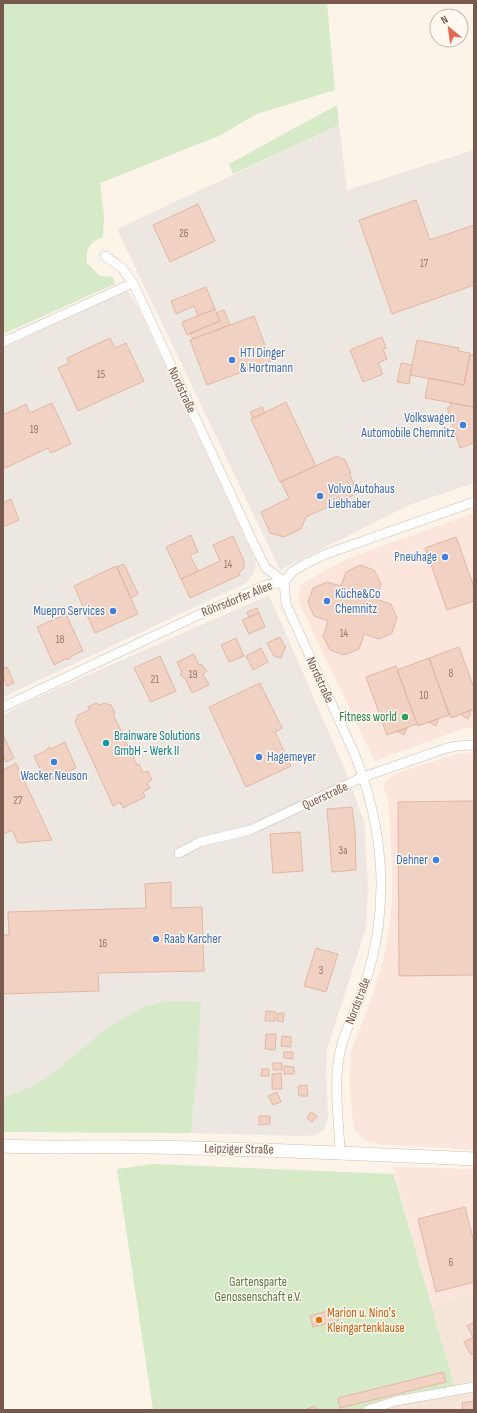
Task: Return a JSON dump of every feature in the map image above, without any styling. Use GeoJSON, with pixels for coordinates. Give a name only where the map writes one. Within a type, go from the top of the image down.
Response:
{"type":"FeatureCollection","features":[{"type":"Feature","properties":{"kind":"main road","name":"Leipziger Straße"},"geometry":{"type":"LineString","coordinates":[[3,1146],[149,1147],[340,1152],[474,1158]]}},
{"type":"Feature","properties":{"kind":"street","name":"Nordstraße"},"geometry":{"type":"LineString","coordinates":[[105,256],[122,268],[133,283],[256,549],[266,568],[284,582],[286,604],[364,777],[376,822],[381,866],[381,909],[374,949],[366,981],[347,1028],[340,1053],[338,1071],[340,1152]]}},
{"type":"Feature","properties":{"kind":"street"},"geometry":{"type":"LineString","coordinates":[[3,342],[133,283]]}},
{"type":"Feature","properties":{"kind":"street","name":"Röhrsdorfer Allee"},"geometry":{"type":"LineString","coordinates":[[3,707],[192,618],[266,585],[284,582],[292,572],[326,554],[474,502]]}},
{"type":"Feature","properties":{"kind":"street","name":"Querstraße"},"geometry":{"type":"LineString","coordinates":[[179,853],[200,842],[250,830],[364,777],[447,748],[474,745]]}},
{"type":"Feature","properties":{"kind":"street"},"geometry":{"type":"LineString","coordinates":[[368,1410],[396,1401],[474,1387]]}},
{"type":"Feature","properties":{"kind":"shaded area"},"geometry":{"type":"Polygon","coordinates":[[[339,125],[347,190],[474,150],[474,483],[409,505],[280,570],[117,229],[339,125]]]}},
{"type":"Feature","properties":{"kind":"shaded area"},"geometry":{"type":"Polygon","coordinates":[[[126,291],[129,293],[139,309],[254,557],[256,563],[254,573],[246,583],[3,697],[3,348],[126,291]]]}},
{"type":"Feature","properties":{"kind":"shaded area"},"geometry":{"type":"Polygon","coordinates":[[[474,513],[474,728],[465,728],[375,761],[298,601],[301,584],[349,558],[474,513]]]}},
{"type":"Feature","properties":{"kind":"shaded area"},"geometry":{"type":"Polygon","coordinates":[[[269,595],[346,772],[364,821],[368,886],[366,928],[327,1049],[326,1074],[328,1118],[324,1130],[315,1135],[304,1136],[191,1133],[197,1072],[52,1074],[35,1085],[3,1098],[3,715],[27,702],[269,595]]]}},
{"type":"Feature","properties":{"kind":"shaded area"},"geometry":{"type":"Polygon","coordinates":[[[474,752],[474,1150],[376,1144],[365,1140],[355,1130],[349,1081],[351,1052],[373,994],[382,965],[388,935],[392,901],[392,865],[388,798],[383,786],[388,778],[397,773],[453,755],[474,752]]]}},
{"type":"Feature","properties":{"kind":"shaded area"},"geometry":{"type":"Polygon","coordinates":[[[393,1167],[474,1169],[474,1292],[432,1306],[393,1167]]]}},
{"type":"Feature","properties":{"kind":"shaded area"},"geometry":{"type":"Polygon","coordinates":[[[474,1292],[474,1410],[368,1410],[456,1390],[432,1306],[474,1292]]]}},
{"type":"Feature","properties":{"kind":"green space"},"geometry":{"type":"Polygon","coordinates":[[[3,3],[327,3],[335,90],[257,114],[219,136],[100,183],[104,216],[103,237],[94,241],[89,246],[87,263],[100,276],[113,277],[115,284],[3,334],[3,3]]]}},
{"type":"Feature","properties":{"kind":"green space"},"geometry":{"type":"Polygon","coordinates":[[[337,105],[339,125],[233,174],[229,164],[337,105]]]}},
{"type":"Feature","properties":{"kind":"green space"},"geometry":{"type":"Polygon","coordinates":[[[166,1001],[201,1002],[197,1072],[191,1133],[3,1132],[3,1098],[35,1085],[52,1074],[106,1029],[141,1008],[166,1001]]]}},
{"type":"Feature","properties":{"kind":"green space","name":"Gartensparte Genossenschaft e.V."},"geometry":{"type":"Polygon","coordinates":[[[154,1164],[394,1174],[456,1391],[368,1410],[153,1410],[117,1169],[154,1164]]]}},
{"type":"Feature","properties":{"kind":"building"},"geometry":{"type":"Polygon","coordinates":[[[416,200],[430,240],[474,225],[474,285],[392,314],[359,220],[416,200]]]}},
{"type":"Feature","properties":{"kind":"building"},"geometry":{"type":"Polygon","coordinates":[[[198,204],[215,241],[170,262],[153,225],[198,204]]]}},
{"type":"Feature","properties":{"kind":"building"},"geometry":{"type":"Polygon","coordinates":[[[206,287],[215,309],[198,316],[194,306],[176,314],[171,301],[206,287]]]}},
{"type":"Feature","properties":{"kind":"building"},"geometry":{"type":"Polygon","coordinates":[[[215,309],[220,321],[187,335],[182,322],[215,309]]]}},
{"type":"Feature","properties":{"kind":"building"},"geometry":{"type":"Polygon","coordinates":[[[224,310],[230,325],[193,339],[190,333],[220,321],[216,313],[224,310]]]}},
{"type":"Feature","properties":{"kind":"building"},"geometry":{"type":"Polygon","coordinates":[[[254,316],[271,361],[207,385],[190,340],[254,316]]]}},
{"type":"Feature","properties":{"kind":"building"},"geometry":{"type":"Polygon","coordinates":[[[382,337],[386,348],[383,349],[387,359],[378,363],[383,374],[363,382],[350,350],[382,337]]]}},
{"type":"Feature","properties":{"kind":"building"},"geometry":{"type":"Polygon","coordinates":[[[110,338],[115,348],[126,343],[144,381],[78,411],[58,368],[69,363],[67,358],[110,338]]]}},
{"type":"Feature","properties":{"kind":"building"},"geometry":{"type":"Polygon","coordinates":[[[417,340],[459,348],[458,351],[470,353],[464,385],[410,375],[417,340]]]}},
{"type":"Feature","properties":{"kind":"building"},"geometry":{"type":"Polygon","coordinates":[[[470,355],[474,355],[474,407],[425,398],[429,378],[464,385],[470,355]]]}},
{"type":"Feature","properties":{"kind":"building"},"geometry":{"type":"Polygon","coordinates":[[[401,363],[412,365],[409,384],[397,382],[401,363]]]}},
{"type":"Feature","properties":{"kind":"building"},"geometry":{"type":"Polygon","coordinates":[[[286,402],[316,466],[280,482],[251,419],[286,402]]]}},
{"type":"Feature","properties":{"kind":"building"},"geometry":{"type":"Polygon","coordinates":[[[52,403],[71,444],[51,453],[48,448],[3,469],[3,415],[26,404],[30,413],[52,403]]]}},
{"type":"Feature","properties":{"kind":"building","name":"Volkswagen Automobile Chemnitz"},"geometry":{"type":"Polygon","coordinates":[[[450,403],[474,407],[474,443],[460,448],[447,408],[451,406],[450,403]]]}},
{"type":"Feature","properties":{"kind":"building"},"geometry":{"type":"Polygon","coordinates":[[[262,407],[265,413],[253,418],[250,412],[262,407]]]}},
{"type":"Feature","properties":{"kind":"building","name":"Volvo Autohaus Liebhaber"},"geometry":{"type":"Polygon","coordinates":[[[337,456],[345,460],[358,493],[306,517],[301,529],[284,537],[270,533],[261,512],[289,498],[281,482],[337,456]]]}},
{"type":"Feature","properties":{"kind":"building"},"geometry":{"type":"Polygon","coordinates":[[[11,499],[19,520],[3,527],[3,503],[11,499]]]}},
{"type":"Feature","properties":{"kind":"building"},"geometry":{"type":"Polygon","coordinates":[[[191,535],[198,552],[190,555],[198,571],[181,579],[166,547],[191,535]]]}},
{"type":"Feature","properties":{"kind":"building"},"geometry":{"type":"Polygon","coordinates":[[[233,536],[244,561],[244,568],[239,573],[240,575],[190,598],[181,579],[220,561],[213,545],[233,536]]]}},
{"type":"Feature","properties":{"kind":"building"},"geometry":{"type":"Polygon","coordinates":[[[456,537],[474,587],[474,601],[447,610],[425,548],[456,537]]]}},
{"type":"Feature","properties":{"kind":"building"},"geometry":{"type":"Polygon","coordinates":[[[124,564],[138,594],[131,598],[117,567],[124,564]]]}},
{"type":"Feature","properties":{"kind":"building"},"geometry":{"type":"Polygon","coordinates":[[[360,565],[374,570],[381,584],[376,599],[391,604],[397,618],[392,633],[379,639],[364,634],[359,649],[344,655],[330,650],[323,636],[328,621],[314,616],[308,602],[313,588],[327,582],[341,586],[346,572],[360,565]]]}},
{"type":"Feature","properties":{"kind":"building"},"geometry":{"type":"Polygon","coordinates":[[[116,566],[138,614],[95,633],[74,586],[116,566]]]}},
{"type":"Feature","properties":{"kind":"building"},"geometry":{"type":"Polygon","coordinates":[[[257,608],[259,613],[249,617],[247,612],[257,608]]]}},
{"type":"Feature","properties":{"kind":"building"},"geometry":{"type":"Polygon","coordinates":[[[259,613],[265,627],[249,634],[242,620],[259,613]]]}},
{"type":"Feature","properties":{"kind":"building"},"geometry":{"type":"Polygon","coordinates":[[[66,614],[83,651],[54,665],[37,627],[66,614]]]}},
{"type":"Feature","properties":{"kind":"building"},"geometry":{"type":"Polygon","coordinates":[[[280,637],[286,646],[281,658],[274,656],[267,643],[280,637]]]}},
{"type":"Feature","properties":{"kind":"building"},"geometry":{"type":"Polygon","coordinates":[[[236,638],[244,656],[229,662],[221,645],[236,638]]]}},
{"type":"Feature","properties":{"kind":"building"},"geometry":{"type":"Polygon","coordinates":[[[459,647],[474,688],[474,709],[451,718],[429,658],[459,647]]]}},
{"type":"Feature","properties":{"kind":"building"},"geometry":{"type":"Polygon","coordinates":[[[261,648],[268,662],[253,670],[246,656],[261,648]]]}},
{"type":"Feature","properties":{"kind":"building"},"geometry":{"type":"Polygon","coordinates":[[[194,654],[199,665],[201,664],[207,671],[203,674],[209,685],[192,693],[185,678],[180,674],[182,673],[177,662],[194,654]]]}},
{"type":"Feature","properties":{"kind":"building"},"geometry":{"type":"Polygon","coordinates":[[[160,656],[176,691],[151,702],[134,668],[160,656]]]}},
{"type":"Feature","properties":{"kind":"building"},"geometry":{"type":"Polygon","coordinates":[[[429,658],[449,715],[418,726],[397,670],[429,658]]]}},
{"type":"Feature","properties":{"kind":"building"},"geometry":{"type":"Polygon","coordinates":[[[396,666],[417,724],[387,735],[366,677],[396,666]]]}},
{"type":"Feature","properties":{"kind":"building"},"geometry":{"type":"Polygon","coordinates":[[[7,667],[14,683],[7,686],[3,676],[3,669],[7,667]]]}},
{"type":"Feature","properties":{"kind":"building"},"geometry":{"type":"Polygon","coordinates":[[[260,683],[282,728],[275,732],[291,766],[246,787],[209,707],[260,683]]]}},
{"type":"Feature","properties":{"kind":"building","name":"Brainware Solutions GmbH - Werk II"},"geometry":{"type":"Polygon","coordinates":[[[96,703],[100,705],[104,703],[111,705],[115,713],[113,714],[137,765],[139,764],[143,773],[148,771],[152,780],[147,783],[150,788],[143,792],[145,797],[123,808],[120,802],[113,806],[75,722],[78,715],[89,710],[88,707],[96,703]]]}},
{"type":"Feature","properties":{"kind":"building"},"geometry":{"type":"Polygon","coordinates":[[[471,710],[468,719],[460,714],[466,712],[471,710]]]}},
{"type":"Feature","properties":{"kind":"building"},"geometry":{"type":"Polygon","coordinates":[[[439,718],[436,726],[429,722],[439,718]]]}},
{"type":"Feature","properties":{"kind":"building"},"geometry":{"type":"Polygon","coordinates":[[[407,728],[404,735],[397,731],[402,730],[407,728]]]}},
{"type":"Feature","properties":{"kind":"building"},"geometry":{"type":"Polygon","coordinates":[[[3,735],[14,758],[6,762],[3,756],[3,735]]]}},
{"type":"Feature","properties":{"kind":"building"},"geometry":{"type":"Polygon","coordinates":[[[65,742],[76,768],[46,782],[34,756],[44,752],[49,747],[51,749],[65,742]]]}},
{"type":"Feature","properties":{"kind":"building"},"geometry":{"type":"Polygon","coordinates":[[[16,763],[52,840],[18,843],[12,830],[3,834],[3,770],[16,763]]]}},
{"type":"Feature","properties":{"kind":"building","name":"Dehner"},"geometry":{"type":"Polygon","coordinates":[[[474,801],[474,975],[399,976],[398,802],[474,801]]]}},
{"type":"Feature","properties":{"kind":"building"},"geometry":{"type":"Polygon","coordinates":[[[352,807],[355,830],[356,870],[332,872],[327,809],[352,807]]]}},
{"type":"Feature","properties":{"kind":"building"},"geometry":{"type":"Polygon","coordinates":[[[300,832],[303,871],[273,873],[270,834],[300,832]]]}},
{"type":"Feature","properties":{"kind":"building"},"geometry":{"type":"Polygon","coordinates":[[[171,882],[171,908],[202,907],[204,971],[98,973],[99,991],[3,994],[3,935],[9,935],[8,912],[146,908],[145,884],[171,882]]]}},
{"type":"Feature","properties":{"kind":"building"},"geometry":{"type":"Polygon","coordinates":[[[316,948],[338,954],[326,992],[304,986],[316,948]]]}},
{"type":"Feature","properties":{"kind":"building"},"geometry":{"type":"Polygon","coordinates":[[[266,1011],[276,1012],[275,1021],[265,1021],[266,1011]]]}},
{"type":"Feature","properties":{"kind":"building"},"geometry":{"type":"Polygon","coordinates":[[[278,1013],[284,1013],[283,1022],[277,1021],[278,1013]]]}},
{"type":"Feature","properties":{"kind":"building"},"geometry":{"type":"Polygon","coordinates":[[[266,1034],[276,1034],[275,1050],[265,1049],[266,1034]]]}},
{"type":"Feature","properties":{"kind":"building"},"geometry":{"type":"Polygon","coordinates":[[[282,1036],[291,1037],[291,1047],[281,1046],[282,1036]]]}},
{"type":"Feature","properties":{"kind":"building"},"geometry":{"type":"Polygon","coordinates":[[[284,1052],[293,1052],[293,1059],[284,1058],[284,1052]]]}},
{"type":"Feature","properties":{"kind":"building"},"geometry":{"type":"Polygon","coordinates":[[[273,1063],[282,1063],[282,1070],[273,1070],[273,1063]]]}},
{"type":"Feature","properties":{"kind":"building"},"geometry":{"type":"Polygon","coordinates":[[[284,1066],[294,1067],[294,1074],[284,1074],[284,1066]]]}},
{"type":"Feature","properties":{"kind":"building"},"geometry":{"type":"Polygon","coordinates":[[[262,1069],[269,1069],[269,1076],[261,1076],[262,1069]]]}},
{"type":"Feature","properties":{"kind":"building"},"geometry":{"type":"Polygon","coordinates":[[[281,1073],[282,1089],[272,1089],[272,1074],[281,1073]]]}},
{"type":"Feature","properties":{"kind":"building"},"geometry":{"type":"Polygon","coordinates":[[[307,1085],[308,1096],[299,1096],[298,1086],[307,1085]]]}},
{"type":"Feature","properties":{"kind":"building"},"geometry":{"type":"Polygon","coordinates":[[[277,1092],[281,1102],[273,1105],[268,1096],[277,1092]]]}},
{"type":"Feature","properties":{"kind":"building"},"geometry":{"type":"Polygon","coordinates":[[[311,1112],[317,1116],[312,1122],[307,1118],[311,1112]]]}},
{"type":"Feature","properties":{"kind":"building"},"geometry":{"type":"Polygon","coordinates":[[[259,1116],[270,1116],[270,1124],[259,1125],[259,1116]]]}},
{"type":"Feature","properties":{"kind":"building"},"geometry":{"type":"Polygon","coordinates":[[[465,1207],[474,1242],[474,1282],[436,1292],[418,1219],[465,1207]]]}},
{"type":"Feature","properties":{"kind":"building"},"geometry":{"type":"Polygon","coordinates":[[[335,1309],[339,1320],[313,1327],[310,1316],[335,1309]]]}},
{"type":"Feature","properties":{"kind":"building"},"geometry":{"type":"Polygon","coordinates":[[[474,1322],[474,1337],[473,1337],[467,1326],[474,1322]]]}},
{"type":"Feature","properties":{"kind":"building"},"geometry":{"type":"Polygon","coordinates":[[[474,1337],[474,1354],[471,1355],[464,1342],[474,1337]]]}},
{"type":"Feature","properties":{"kind":"building"},"geometry":{"type":"Polygon","coordinates":[[[443,1372],[446,1382],[340,1408],[338,1398],[443,1372]]]}},
{"type":"Feature","properties":{"kind":"building"},"geometry":{"type":"Polygon","coordinates":[[[474,1401],[474,1410],[463,1410],[462,1403],[474,1401]]]}},
{"type":"Feature","properties":{"kind":"building"},"geometry":{"type":"Polygon","coordinates":[[[315,1406],[317,1410],[305,1410],[315,1406]]]}},
{"type":"Feature","properties":{"kind":"place","name":"HTI Dinger & Hortmann"},"geometry":{"type":"Point","coordinates":[232,360]}},
{"type":"Feature","properties":{"kind":"place","name":"Volkswagen Automobile Chemnitz"},"geometry":{"type":"Point","coordinates":[463,425]}},
{"type":"Feature","properties":{"kind":"place","name":"Volvo Autohaus Liebhaber"},"geometry":{"type":"Point","coordinates":[320,496]}},
{"type":"Feature","properties":{"kind":"place","name":"Pneuhage"},"geometry":{"type":"Point","coordinates":[445,557]}},
{"type":"Feature","properties":{"kind":"place","name":"Küche&Co Chemnitz"},"geometry":{"type":"Point","coordinates":[327,601]}},
{"type":"Feature","properties":{"kind":"place","name":"Muepro Services"},"geometry":{"type":"Point","coordinates":[113,611]}},
{"type":"Feature","properties":{"kind":"place","name":"Fitness world"},"geometry":{"type":"Point","coordinates":[405,717]}},
{"type":"Feature","properties":{"kind":"place","name":"Brainware Solutions GmbH - Werk II"},"geometry":{"type":"Point","coordinates":[106,743]}},
{"type":"Feature","properties":{"kind":"place","name":"Hagemeyer"},"geometry":{"type":"Point","coordinates":[259,757]}},
{"type":"Feature","properties":{"kind":"place","name":"Wacker Neuson"},"geometry":{"type":"Point","coordinates":[54,762]}},
{"type":"Feature","properties":{"kind":"place","name":"Dehner"},"geometry":{"type":"Point","coordinates":[436,860]}},
{"type":"Feature","properties":{"kind":"place","name":"Raab Karcher"},"geometry":{"type":"Point","coordinates":[156,939]}},
{"type":"Feature","properties":{"kind":"place","name":"Marion u. Nino's Kleingartenklause"},"geometry":{"type":"Point","coordinates":[319,1320]}}]}
